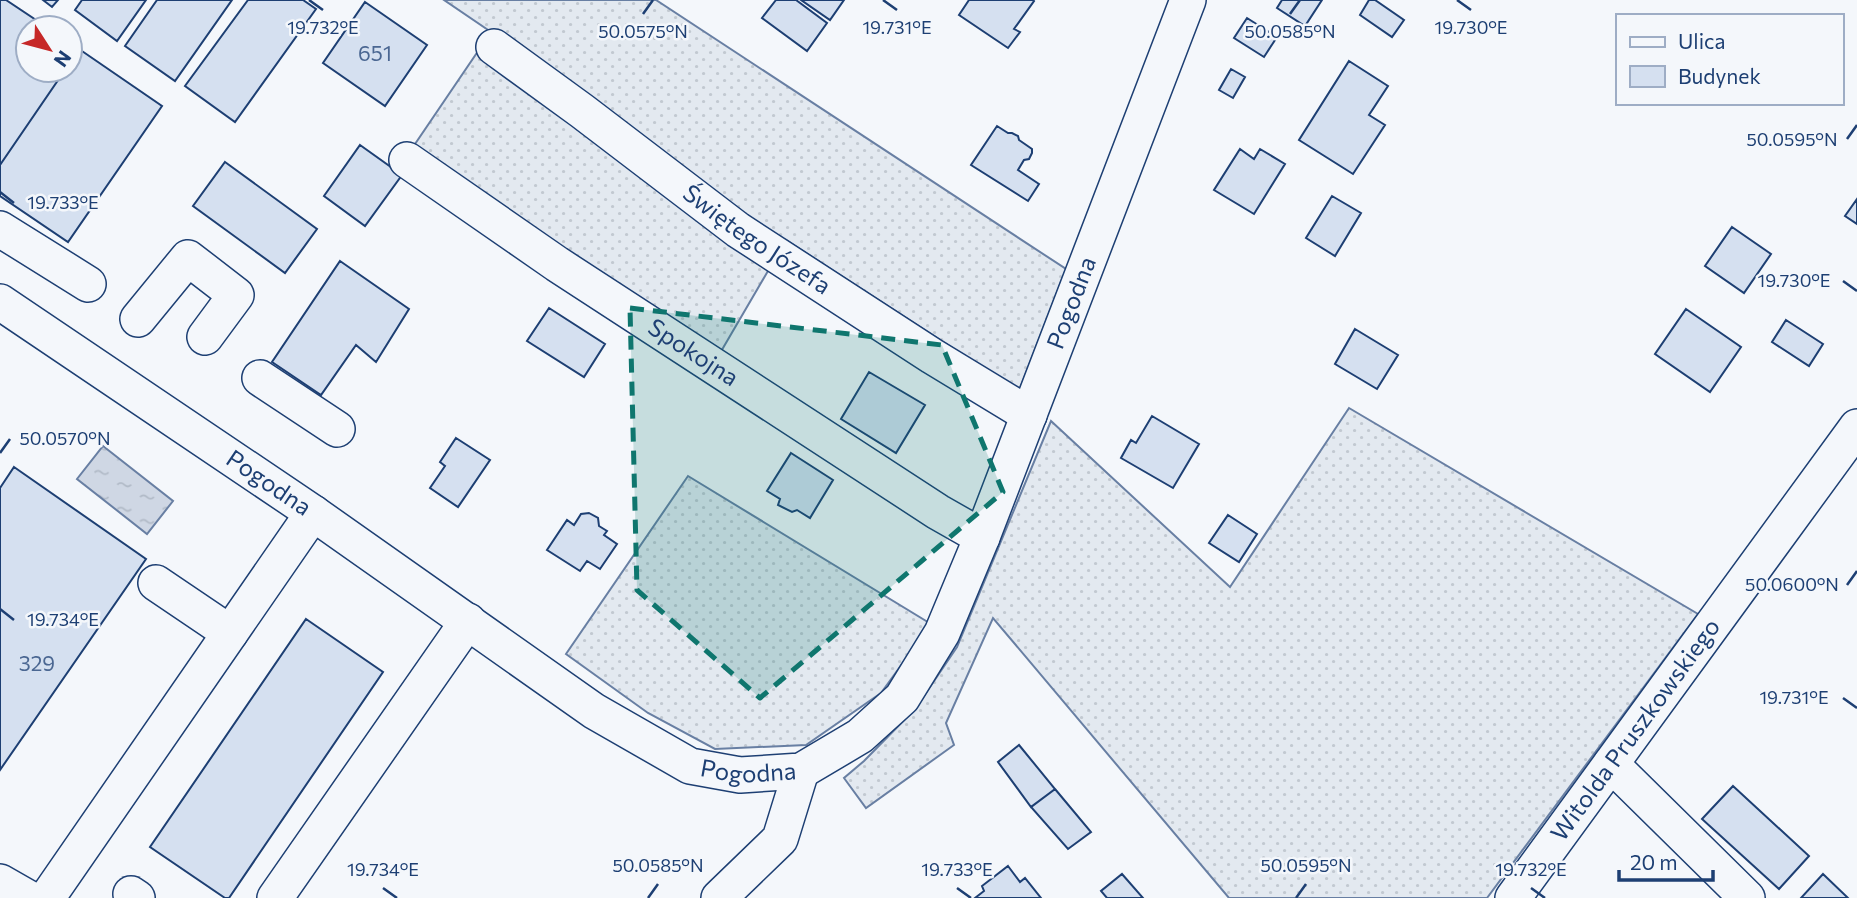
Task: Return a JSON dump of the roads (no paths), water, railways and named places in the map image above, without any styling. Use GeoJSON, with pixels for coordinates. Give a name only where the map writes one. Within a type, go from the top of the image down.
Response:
{"type":"FeatureCollection","features":[{"type":"Feature","properties":{"kind":"street","name":"Pogodna"},"geometry":{"type":"LineString","coordinates":[[0,302],[313,513],[594,711],[690,766],[740,775],[801,771],[860,736],[902,698],[942,633],[982,537],[1188,0]]}},
{"type":"Feature","properties":{"kind":"street","name":"Świętego Józefa"},"geometry":{"type":"LineString","coordinates":[[494,47],[738,230],[932,356],[1029,415]]}},
{"type":"Feature","properties":{"kind":"street","name":"Spokojna"},"geometry":{"type":"LineString","coordinates":[[407,160],[557,264],[938,512],[982,537]]}},
{"type":"Feature","properties":{"kind":"street"},"geometry":{"type":"LineString","coordinates":[[0,229],[88,284]]}},
{"type":"Feature","properties":{"kind":"street"},"geometry":{"type":"LineString","coordinates":[[138,319],[188,258],[236,295],[205,337]]}},
{"type":"Feature","properties":{"kind":"street"},"geometry":{"type":"LineString","coordinates":[[260,379],[337,429]]}},
{"type":"Feature","properties":{"kind":"street","name":"Witolda Pruszkowskiego"},"geometry":{"type":"LineString","coordinates":[[1513,898],[1857,426]]}},
{"type":"Feature","properties":{"kind":"street"},"geometry":{"type":"LineString","coordinates":[[47,898],[313,513]]}},
{"type":"Feature","properties":{"kind":"street"},"geometry":{"type":"LineString","coordinates":[[156,583],[230,633]]}},
{"type":"Feature","properties":{"kind":"street"},"geometry":{"type":"LineString","coordinates":[[275,898],[468,621]]}},
{"type":"Feature","properties":{"kind":"street"},"geometry":{"type":"LineString","coordinates":[[1611,764],[1747,898]]}},
{"type":"Feature","properties":{"kind":"street"},"geometry":{"type":"LineString","coordinates":[[719,898],[780,839],[801,771]]}},
{"type":"Feature","properties":{"kind":"street"},"geometry":{"type":"LineString","coordinates":[[0,882],[28,898]]}},
{"type":"Feature","properties":{"kind":"water"},"geometry":{"type":"Polygon","coordinates":[[[103,446],[173,501],[147,534],[77,479],[103,446]]]}}]}
